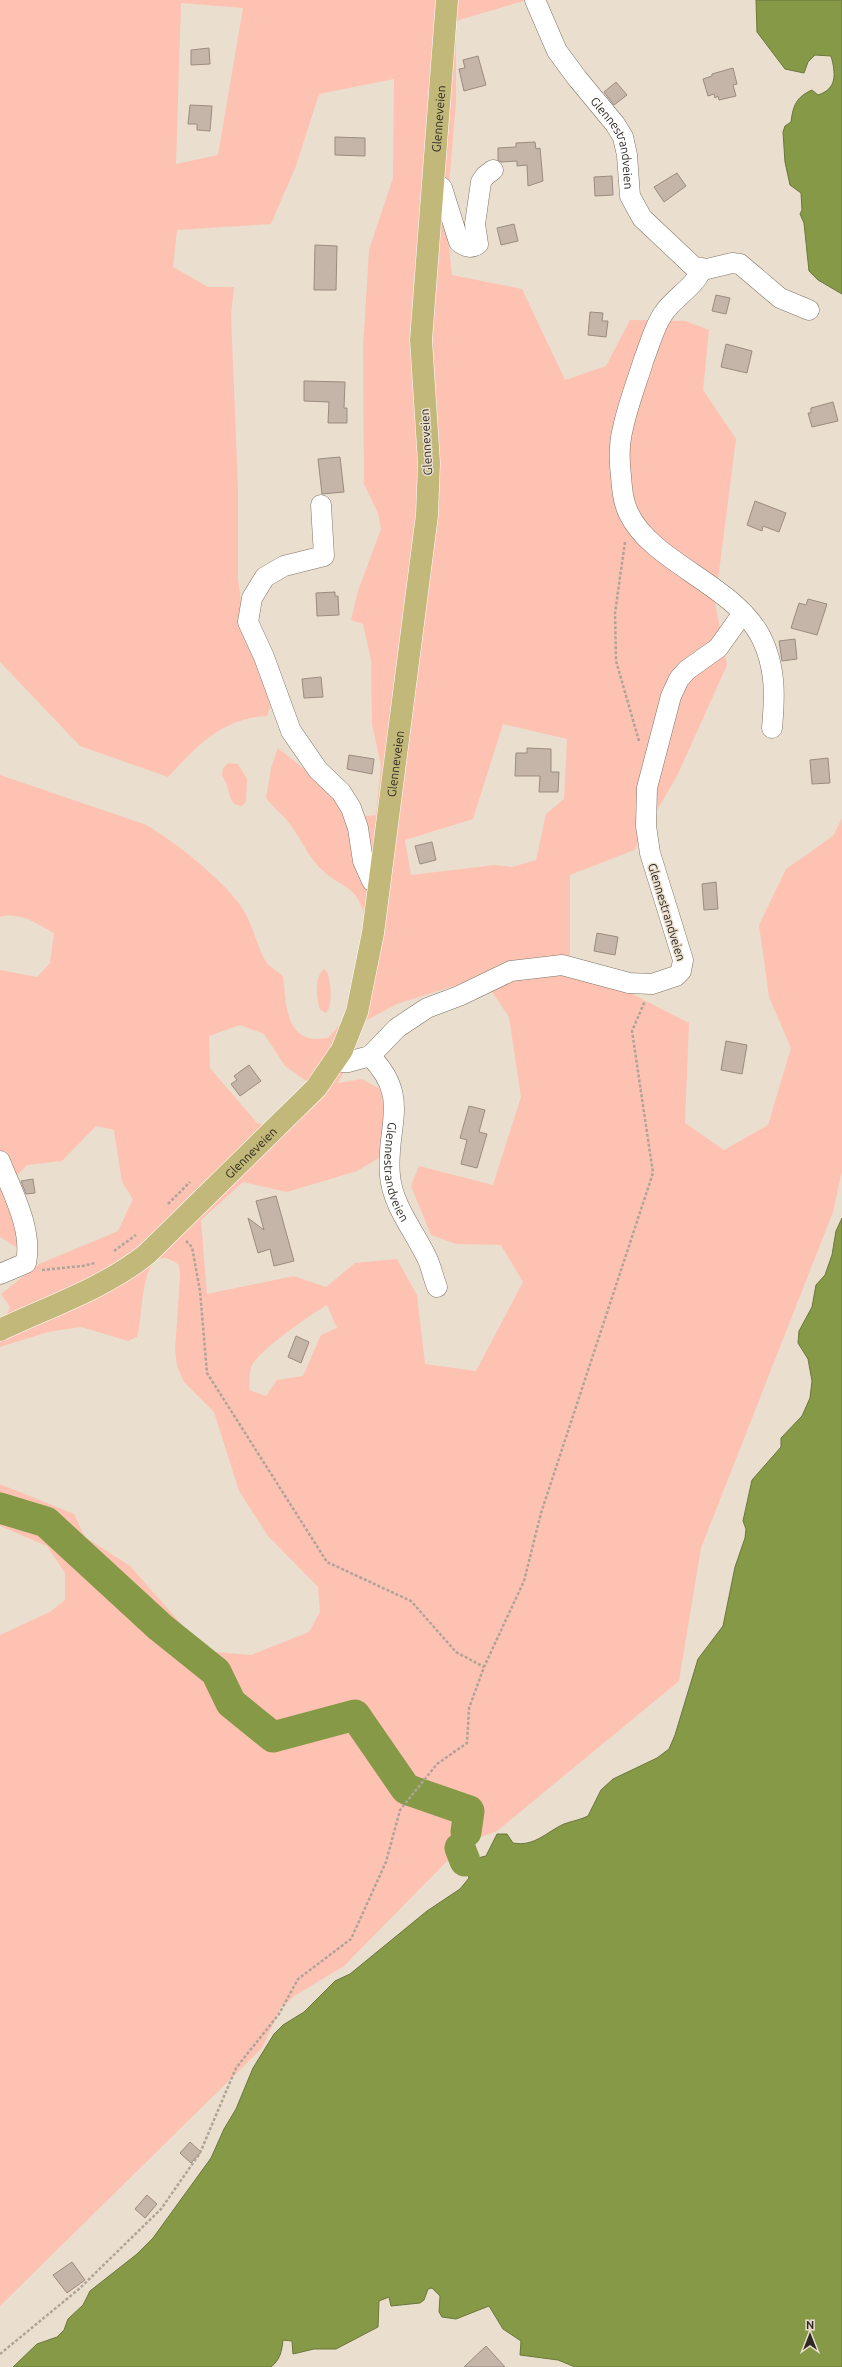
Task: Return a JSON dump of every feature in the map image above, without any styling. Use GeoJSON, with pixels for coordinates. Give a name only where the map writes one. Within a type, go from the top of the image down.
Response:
{"type":"FeatureCollection","features":[{"type":"Feature","properties":{"kind":"main road","name":"Glenneveien"},"geometry":{"type":"LineString","coordinates":[[0,1330],[116,1276],[147,1254],[168,1218],[302,1102],[335,1062],[348,1036],[360,999],[373,933],[426,515],[429,463],[421,340],[447,0]]}},
{"type":"Feature","properties":{"kind":"street","name":"Glennestrandveien"},"geometry":{"type":"LineString","coordinates":[[535,0],[557,51],[576,78],[615,124],[623,137],[627,155],[630,196],[636,211],[647,224],[690,264],[702,269]]}},
{"type":"Feature","properties":{"kind":"street"},"geometry":{"type":"LineString","coordinates":[[433,180],[442,188],[459,242],[465,247],[474,247],[478,244],[479,240],[475,224],[481,182],[488,173],[493,170]]}},
{"type":"Feature","properties":{"kind":"street"},"geometry":{"type":"LineString","coordinates":[[772,728],[775,694],[773,671],[760,637],[743,613],[728,599],[664,552],[649,539],[629,515],[622,488],[620,456],[622,430],[628,406],[656,325],[668,308],[695,282],[702,269],[732,263],[740,264],[780,298],[809,310]]}},
{"type":"Feature","properties":{"kind":"street"},"geometry":{"type":"LineString","coordinates":[[321,506],[324,556],[320,559],[284,566],[265,577],[252,598],[248,622],[264,656],[281,709],[291,731],[318,770],[341,792],[351,808],[358,828],[363,861],[372,881],[379,882]]}},
{"type":"Feature","properties":{"kind":"street","name":"Glennestrandveien"},"geometry":{"type":"LineString","coordinates":[[437,1287],[426,1256],[401,1213],[392,1191],[390,1175],[394,1118],[393,1089],[384,1070],[370,1056],[397,1028],[426,1008],[459,996],[518,969],[562,965],[629,983],[652,984],[676,976],[683,966],[650,853],[645,806],[649,776],[671,696],[679,679],[687,670],[718,648],[743,613]]}},
{"type":"Feature","properties":{"kind":"street"},"geometry":{"type":"LineString","coordinates":[[335,1062],[348,1062],[370,1056]]}},
{"type":"Feature","properties":{"kind":"street"},"geometry":{"type":"LineString","coordinates":[[0,1161],[25,1231],[28,1253],[26,1263],[0,1274]]}},
{"type":"Feature","properties":{"kind":"path"},"geometry":{"type":"LineString","coordinates":[[629,515],[615,613],[616,661],[641,745]]}},
{"type":"Feature","properties":{"kind":"path"},"geometry":{"type":"LineString","coordinates":[[0,2354],[79,2289],[161,2209],[200,2152],[236,2068],[279,2014],[298,1980],[351,1940],[386,1862],[400,1810],[437,1764],[468,1743],[469,1708],[484,1667],[524,1581],[540,1513],[653,1173],[632,1031],[652,984]]}},
{"type":"Feature","properties":{"kind":"path"},"geometry":{"type":"LineString","coordinates":[[194,1178],[168,1218],[192,1247],[200,1291],[207,1372],[327,1562],[411,1601],[456,1652],[484,1667]]}},
{"type":"Feature","properties":{"kind":"path"},"geometry":{"type":"LineString","coordinates":[[113,1253],[140,1233]]}},
{"type":"Feature","properties":{"kind":"path"},"geometry":{"type":"LineString","coordinates":[[26,1263],[36,1269],[46,1270],[83,1266],[100,1260]]}},
{"type":"Feature","properties":{"kind":"shaded area"},"geometry":{"type":"Polygon","coordinates":[[[0,0],[527,0],[456,21],[456,101],[446,222],[452,275],[522,289],[565,380],[606,366],[630,320],[686,321],[709,330],[703,390],[736,439],[715,603],[727,665],[678,774],[634,850],[570,875],[570,962],[689,1023],[685,1123],[724,1150],[768,1125],[791,1048],[769,997],[759,925],[786,869],[833,836],[842,818],[842,1171],[833,1212],[701,1548],[679,1681],[497,1831],[459,1845],[458,1850],[344,1966],[296,1995],[281,2007],[262,2048],[0,2306],[0,1635],[50,1612],[65,1600],[65,1573],[47,1546],[0,1526],[0,1484],[74,1514],[85,1537],[130,1566],[191,1635],[215,1652],[251,1655],[309,1632],[320,1612],[318,1587],[268,1536],[239,1491],[214,1412],[184,1382],[177,1366],[175,1349],[180,1278],[179,1265],[166,1258],[156,1260],[150,1269],[145,1283],[137,1337],[128,1341],[81,1327],[48,1332],[0,1347],[0,1319],[6,1316],[10,1307],[1,1294],[39,1264],[118,1231],[133,1199],[122,1182],[114,1130],[96,1126],[62,1161],[27,1165],[6,1187],[18,1226],[16,1247],[0,1237],[0,970],[37,977],[50,963],[54,933],[28,919],[14,916],[0,917],[0,775],[144,824],[182,849],[221,883],[240,905],[248,919],[260,950],[267,963],[283,976],[288,1012],[295,1028],[301,1034],[309,1038],[328,1038],[342,1022],[351,989],[365,916],[361,905],[351,891],[346,886],[333,879],[318,866],[287,820],[266,798],[271,768],[278,748],[335,794],[345,818],[376,815],[381,765],[372,724],[371,660],[363,624],[351,620],[358,591],[381,529],[378,513],[364,484],[363,348],[369,250],[393,178],[394,79],[319,94],[296,166],[271,224],[177,230],[173,267],[208,287],[234,287],[231,316],[238,487],[238,579],[244,625],[273,698],[267,716],[251,718],[224,728],[200,745],[168,777],[80,746],[0,662],[0,0]],[[181,3],[176,164],[218,155],[243,8],[181,3]],[[503,724],[473,819],[405,840],[411,875],[495,865],[512,867],[536,860],[546,814],[564,799],[567,739],[503,724]],[[482,977],[397,1004],[365,1021],[355,1049],[338,1083],[362,1079],[382,1090],[385,1144],[379,1158],[357,1171],[287,1192],[243,1182],[201,1220],[207,1294],[294,1276],[326,1287],[355,1263],[397,1259],[417,1295],[425,1364],[476,1371],[523,1282],[501,1245],[456,1244],[431,1235],[411,1186],[419,1166],[493,1185],[521,1097],[509,1017],[482,977]],[[240,1025],[209,1036],[210,1068],[257,1123],[265,1125],[308,1082],[285,1066],[264,1034],[240,1025]],[[327,1305],[286,1333],[257,1358],[251,1368],[249,1390],[266,1396],[277,1380],[303,1376],[321,1335],[337,1328],[327,1305]]]}},
{"type":"Feature","properties":{"kind":"shaded area"},"geometry":{"type":"Polygon","coordinates":[[[756,0],[842,0],[842,294],[818,280],[809,271],[804,223],[800,214],[802,210],[801,193],[790,185],[785,162],[783,132],[785,126],[791,122],[794,107],[802,96],[812,90],[818,95],[829,89],[832,85],[834,80],[834,69],[831,56],[815,55],[808,62],[804,73],[785,69],[757,32],[756,0]]]}},
{"type":"Feature","properties":{"kind":"shaded area"},"geometry":{"type":"Polygon","coordinates":[[[228,763],[238,764],[247,779],[246,802],[241,806],[234,804],[230,798],[225,779],[222,776],[223,768],[228,763]]]}},
{"type":"Feature","properties":{"kind":"shaded area"},"geometry":{"type":"Polygon","coordinates":[[[324,969],[329,977],[331,990],[330,1004],[326,1013],[320,1010],[317,994],[317,983],[324,969]]]}},
{"type":"Feature","properties":{"kind":"shaded area"},"geometry":{"type":"Polygon","coordinates":[[[842,1218],[842,2367],[575,2367],[558,2360],[520,2355],[521,2341],[503,2329],[489,2306],[456,2319],[442,2317],[439,2312],[440,2296],[432,2288],[428,2289],[424,2300],[420,2303],[391,2306],[389,2297],[379,2301],[378,2327],[336,2349],[314,2349],[293,2354],[292,2341],[283,2340],[280,2355],[271,2367],[13,2367],[37,2344],[57,2337],[64,2330],[68,2319],[83,2305],[90,2291],[137,2254],[153,2238],[211,2158],[224,2129],[236,2109],[253,2068],[274,2034],[283,2025],[304,2012],[335,1981],[350,1974],[427,1911],[460,1889],[469,1878],[465,1867],[465,1861],[486,1856],[497,1834],[507,1834],[513,1843],[528,1843],[564,1824],[582,1819],[588,1816],[601,1790],[613,1779],[657,1758],[669,1749],[675,1735],[698,1659],[723,1626],[735,1567],[745,1538],[746,1529],[743,1521],[752,1480],[781,1447],[781,1438],[802,1416],[810,1398],[812,1381],[808,1359],[798,1343],[799,1331],[812,1307],[816,1285],[825,1275],[832,1255],[836,1231],[842,1218]]]}},
{"type":"Feature","properties":{"kind":"building"},"geometry":{"type":"Polygon","coordinates":[[[209,48],[210,64],[191,65],[191,50],[209,48]]]}},
{"type":"Feature","properties":{"kind":"building"},"geometry":{"type":"Polygon","coordinates":[[[478,56],[486,85],[464,91],[459,69],[465,68],[463,60],[478,56]]]}},
{"type":"Feature","properties":{"kind":"building"},"geometry":{"type":"Polygon","coordinates":[[[733,68],[737,84],[733,85],[736,96],[719,100],[718,96],[715,98],[714,94],[708,96],[703,79],[712,76],[712,74],[733,68]]]}},
{"type":"Feature","properties":{"kind":"building"},"geometry":{"type":"Polygon","coordinates":[[[616,82],[627,95],[614,105],[604,92],[616,82]]]}},
{"type":"Feature","properties":{"kind":"building"},"geometry":{"type":"Polygon","coordinates":[[[190,105],[212,106],[210,131],[197,130],[197,124],[188,124],[190,105]]]}},
{"type":"Feature","properties":{"kind":"building"},"geometry":{"type":"Polygon","coordinates":[[[335,137],[365,138],[365,156],[335,155],[335,137]]]}},
{"type":"Feature","properties":{"kind":"building"},"geometry":{"type":"Polygon","coordinates":[[[535,142],[536,149],[540,148],[543,181],[528,186],[527,165],[517,166],[517,161],[501,162],[498,160],[498,148],[516,147],[516,143],[535,142]]]}},
{"type":"Feature","properties":{"kind":"building"},"geometry":{"type":"Polygon","coordinates":[[[677,173],[686,186],[664,202],[654,187],[677,173]]]}},
{"type":"Feature","properties":{"kind":"building"},"geometry":{"type":"Polygon","coordinates":[[[612,176],[613,195],[595,196],[594,177],[612,176]]]}},
{"type":"Feature","properties":{"kind":"building"},"geometry":{"type":"Polygon","coordinates":[[[514,224],[518,241],[501,245],[497,228],[514,224]]]}},
{"type":"Feature","properties":{"kind":"building"},"geometry":{"type":"Polygon","coordinates":[[[315,245],[337,246],[336,290],[314,290],[315,245]]]}},
{"type":"Feature","properties":{"kind":"building"},"geometry":{"type":"Polygon","coordinates":[[[716,295],[730,298],[726,314],[712,311],[716,295]]]}},
{"type":"Feature","properties":{"kind":"building"},"geometry":{"type":"Polygon","coordinates":[[[590,312],[603,313],[602,321],[608,321],[606,337],[588,335],[590,312]]]}},
{"type":"Feature","properties":{"kind":"building"},"geometry":{"type":"Polygon","coordinates":[[[726,344],[752,351],[747,373],[721,367],[726,344]]]}},
{"type":"Feature","properties":{"kind":"building"},"geometry":{"type":"Polygon","coordinates":[[[304,381],[345,382],[344,408],[347,408],[347,423],[328,423],[329,402],[304,401],[304,381]]]}},
{"type":"Feature","properties":{"kind":"building"},"geometry":{"type":"Polygon","coordinates":[[[833,402],[838,421],[812,427],[808,413],[811,413],[811,408],[833,402]]]}},
{"type":"Feature","properties":{"kind":"building"},"geometry":{"type":"Polygon","coordinates":[[[340,457],[344,492],[322,494],[318,459],[340,457]]]}},
{"type":"Feature","properties":{"kind":"building"},"geometry":{"type":"Polygon","coordinates":[[[755,501],[786,513],[779,532],[763,526],[762,531],[747,525],[755,501]]]}},
{"type":"Feature","properties":{"kind":"building"},"geometry":{"type":"Polygon","coordinates":[[[335,592],[335,596],[338,596],[339,615],[317,616],[316,593],[335,592]]]}},
{"type":"Feature","properties":{"kind":"building"},"geometry":{"type":"Polygon","coordinates":[[[808,599],[827,604],[817,635],[791,628],[799,603],[806,605],[808,599]]]}},
{"type":"Feature","properties":{"kind":"building"},"geometry":{"type":"Polygon","coordinates":[[[795,639],[797,659],[782,661],[779,641],[795,639]]]}},
{"type":"Feature","properties":{"kind":"building"},"geometry":{"type":"Polygon","coordinates":[[[321,677],[323,697],[304,698],[302,679],[321,677]]]}},
{"type":"Feature","properties":{"kind":"building"},"geometry":{"type":"Polygon","coordinates":[[[527,748],[551,749],[551,772],[559,772],[558,792],[539,792],[540,776],[515,776],[516,753],[527,753],[527,748]]]}},
{"type":"Feature","properties":{"kind":"building"},"geometry":{"type":"Polygon","coordinates":[[[349,755],[374,759],[372,774],[347,769],[349,755]]]}},
{"type":"Feature","properties":{"kind":"building"},"geometry":{"type":"Polygon","coordinates":[[[828,758],[830,783],[812,784],[810,760],[828,758]]]}},
{"type":"Feature","properties":{"kind":"building"},"geometry":{"type":"Polygon","coordinates":[[[432,842],[436,860],[420,864],[415,846],[432,842]]]}},
{"type":"Feature","properties":{"kind":"building"},"geometry":{"type":"Polygon","coordinates":[[[716,882],[718,909],[704,910],[702,884],[716,882]]]}},
{"type":"Feature","properties":{"kind":"building"},"geometry":{"type":"Polygon","coordinates":[[[597,933],[618,937],[615,955],[594,951],[597,933]]]}},
{"type":"Feature","properties":{"kind":"building"},"geometry":{"type":"Polygon","coordinates":[[[726,1041],[747,1045],[742,1074],[721,1070],[726,1041]]]}},
{"type":"Feature","properties":{"kind":"building"},"geometry":{"type":"Polygon","coordinates":[[[249,1065],[261,1081],[240,1096],[231,1084],[237,1080],[234,1076],[249,1065]]]}},
{"type":"Feature","properties":{"kind":"building"},"geometry":{"type":"Polygon","coordinates":[[[469,1106],[485,1110],[479,1132],[487,1134],[477,1168],[461,1164],[467,1140],[460,1138],[469,1106]]]}},
{"type":"Feature","properties":{"kind":"building"},"geometry":{"type":"Polygon","coordinates":[[[33,1179],[35,1193],[26,1194],[21,1181],[33,1179]]]}},
{"type":"Feature","properties":{"kind":"building"},"geometry":{"type":"Polygon","coordinates":[[[276,1196],[294,1261],[274,1266],[270,1249],[258,1253],[248,1218],[264,1230],[256,1201],[276,1196]]]}},
{"type":"Feature","properties":{"kind":"building"},"geometry":{"type":"Polygon","coordinates":[[[296,1336],[309,1342],[301,1363],[288,1357],[296,1336]]]}},
{"type":"Feature","properties":{"kind":"building"},"geometry":{"type":"Polygon","coordinates":[[[190,2142],[201,2152],[191,2163],[180,2153],[190,2142]]]}},
{"type":"Feature","properties":{"kind":"building"},"geometry":{"type":"Polygon","coordinates":[[[147,2195],[157,2204],[145,2218],[135,2209],[147,2195]]]}},
{"type":"Feature","properties":{"kind":"building"},"geometry":{"type":"Polygon","coordinates":[[[72,2262],[85,2280],[67,2293],[53,2275],[72,2262]]]}},
{"type":"Feature","properties":{"kind":"building"},"geometry":{"type":"Polygon","coordinates":[[[486,2346],[505,2367],[464,2367],[486,2346]]]}},
{"type":"Feature","properties":{"kind":"waterway"},"geometry":{"type":"LineString","coordinates":[[0,1508],[46,1522],[160,1627],[216,1672],[231,1703],[273,1737],[355,1715],[406,1789],[469,1811],[466,1832]]}},
{"type":"Feature","properties":{"kind":"waterway"},"geometry":{"type":"LineString","coordinates":[[460,1848],[465,1861]]}}]}
